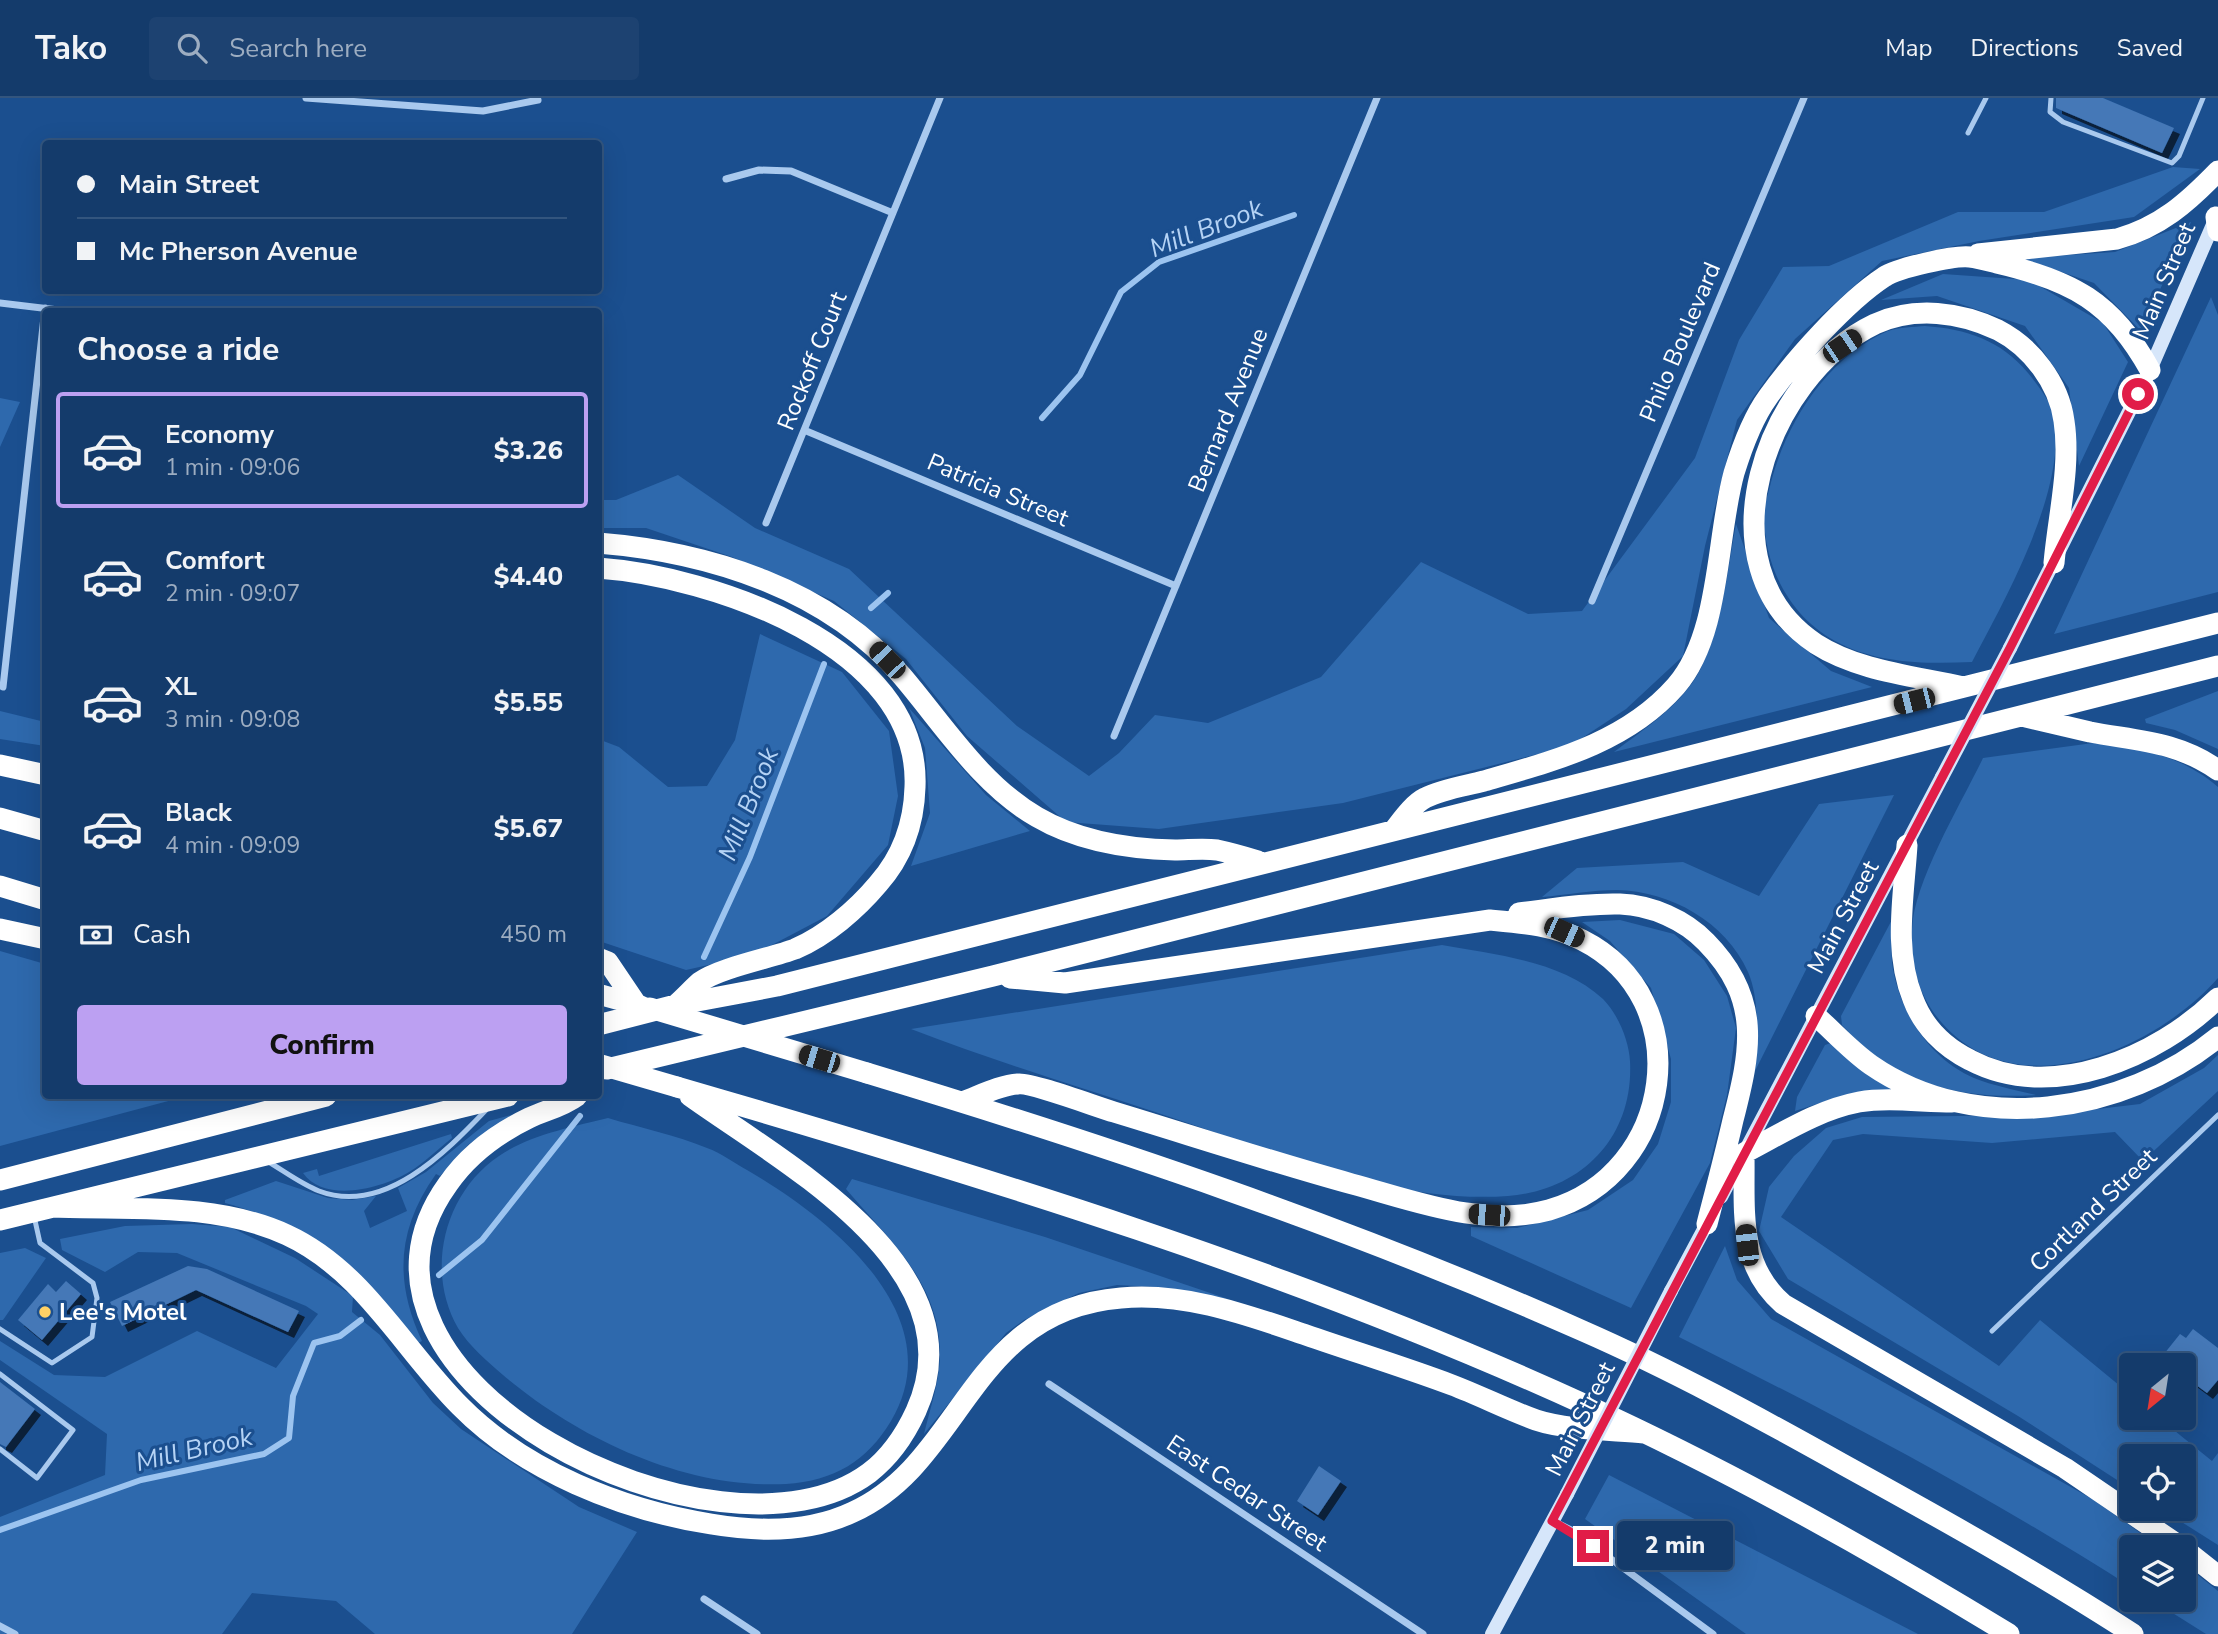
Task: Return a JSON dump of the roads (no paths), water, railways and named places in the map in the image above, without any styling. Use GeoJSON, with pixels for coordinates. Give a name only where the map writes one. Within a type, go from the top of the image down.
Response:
{"type":"FeatureCollection","features":[{"type":"Feature","properties":{"kind":"highway"},"geometry":{"type":"LineString","coordinates":[[1394,830],[1423,798],[1575,754],[1612,736],[1663,700],[1678,684],[1696,654],[1711,597],[1735,472],[1754,421],[1767,397],[1841,313],[1886,275],[1968,256],[2133,235],[2175,214],[2218,171]]}},
{"type":"Feature","properties":{"kind":"highway"},"geometry":{"type":"LineString","coordinates":[[1968,256],[2038,272],[2074,287],[2113,317],[2134,341],[2150,370]]}},
{"type":"Feature","properties":{"kind":"highway"},"geometry":{"type":"LineString","coordinates":[[1968,688],[1842,657],[1802,633],[1778,606],[1766,585],[1753,544],[1752,516],[1757,489],[1776,435],[1803,387],[1842,346],[1875,324],[1905,316],[1958,315],[2005,334],[2037,362],[2059,401],[2064,420],[2064,470],[2054,563]]}},
{"type":"Feature","properties":{"kind":"highway"},"geometry":{"type":"LineString","coordinates":[[602,544],[666,552],[713,563],[790,591],[822,608],[876,648],[1009,799],[1052,826],[1103,842],[1173,850],[1215,850],[1265,862]]}},
{"type":"Feature","properties":{"kind":"highway"},"geometry":{"type":"LineString","coordinates":[[602,569],[649,575],[701,587],[775,614],[806,629],[863,672],[883,694],[901,721],[916,771],[911,821],[902,849],[891,867],[858,906],[797,948],[702,981],[676,1005]]}},
{"type":"Feature","properties":{"kind":"highway"},"geometry":{"type":"LineString","coordinates":[[602,1024],[676,1005],[777,986],[2218,623]]}},
{"type":"Feature","properties":{"kind":"highway"},"geometry":{"type":"LineString","coordinates":[[602,1071],[993,976],[2218,666]]}},
{"type":"Feature","properties":{"kind":"highway"},"geometry":{"type":"LineString","coordinates":[[2024,716],[2092,732],[2145,739],[2193,754],[2218,770]]}},
{"type":"Feature","properties":{"kind":"highway"},"geometry":{"type":"LineString","coordinates":[[0,765],[42,774]]}},
{"type":"Feature","properties":{"kind":"highway"},"geometry":{"type":"LineString","coordinates":[[0,818],[42,830]]}},
{"type":"Feature","properties":{"kind":"highway"},"geometry":{"type":"LineString","coordinates":[[1907,845],[1900,943],[1913,1001],[1937,1037],[1954,1052],[1975,1063],[1995,1072],[2036,1078],[2060,1076],[2109,1065],[2161,1041],[2218,998]]}},
{"type":"Feature","properties":{"kind":"highway"},"geometry":{"type":"LineString","coordinates":[[0,886],[42,899]]}},
{"type":"Feature","properties":{"kind":"highway"},"geometry":{"type":"LineString","coordinates":[[993,976],[1065,983],[1490,920],[1508,914],[1597,905],[1644,908],[1682,923],[1702,937],[1730,970],[1746,1007],[1747,1064],[1707,1224]]}},
{"type":"Feature","properties":{"kind":"highway"},"geometry":{"type":"LineString","coordinates":[[962,1102],[1019,1083],[1308,1171],[1457,1213],[1519,1214],[1572,1202],[1615,1174],[1635,1148],[1649,1120],[1656,1090],[1657,1055],[1647,1013],[1626,977],[1584,941],[1541,924],[1490,920]]}},
{"type":"Feature","properties":{"kind":"highway"},"geometry":{"type":"LineString","coordinates":[[0,929],[42,938]]}},
{"type":"Feature","properties":{"kind":"highway"},"geometry":{"type":"LineString","coordinates":[[603,960],[643,1007]]}},
{"type":"Feature","properties":{"kind":"highway"},"geometry":{"type":"LineString","coordinates":[[602,995],[867,1073],[1161,1165],[1270,1203],[1586,1332],[1710,1393],[1926,1509],[2133,1634]]}},
{"type":"Feature","properties":{"kind":"highway"},"geometry":{"type":"LineString","coordinates":[[1816,1016],[1871,1065],[1907,1085],[1952,1102]]}},
{"type":"Feature","properties":{"kind":"highway"},"geometry":{"type":"LineString","coordinates":[[2163,1535],[2065,1468],[1824,1329],[1770,1292],[1759,1278],[1747,1245],[1744,1153],[1812,1117],[1840,1107],[1881,1101],[1952,1102],[2020,1108],[2093,1100],[2153,1079],[2181,1064],[2218,1037]]}},
{"type":"Feature","properties":{"kind":"highway"},"geometry":{"type":"LineString","coordinates":[[602,1071],[726,1101],[1060,1202],[1190,1246],[1466,1354],[1644,1433],[1858,1546],[2009,1634]]}},
{"type":"Feature","properties":{"kind":"highway"},"geometry":{"type":"LineString","coordinates":[[573,1099],[563,1106],[529,1118],[477,1151],[447,1184],[437,1201],[425,1229],[419,1269],[424,1302],[445,1349],[465,1376],[515,1420],[592,1464],[638,1482],[702,1500],[732,1504],[760,1506],[823,1496],[867,1474],[883,1461],[908,1428],[926,1377],[928,1354],[922,1316],[897,1263],[858,1219],[677,1087]]}},
{"type":"Feature","properties":{"kind":"highway"},"geometry":{"type":"LineString","coordinates":[[0,1180],[314,1099]]}},
{"type":"Feature","properties":{"kind":"highway"},"geometry":{"type":"LineString","coordinates":[[0,1220],[494,1099]]}},
{"type":"Feature","properties":{"kind":"highway"},"geometry":{"type":"LineString","coordinates":[[55,1207],[211,1213],[238,1217],[290,1236],[339,1269],[457,1404],[482,1427],[517,1450],[552,1471],[620,1501],[661,1514],[738,1528],[770,1530],[802,1527],[856,1511],[896,1483],[977,1382],[1019,1338],[1069,1309],[1123,1297],[1175,1299],[1220,1307],[1448,1384],[1541,1422],[1644,1433]]}},
{"type":"Feature","properties":{"kind":"highway"},"geometry":{"type":"LineString","coordinates":[[2196,1559],[2218,1576]]}},
{"type":"Feature","properties":{"kind":"main road","name":"Main Street"},"geometry":{"type":"LineString","coordinates":[[1492,1634],[2054,563],[2150,370],[2217,221]]}},
{"type":"Feature","properties":{"kind":"street"},"geometry":{"type":"LineString","coordinates":[[306,98],[483,111],[538,100]]}},
{"type":"Feature","properties":{"kind":"street","name":"Rockoff Court"},"geometry":{"type":"LineString","coordinates":[[766,523],[940,98]]}},
{"type":"Feature","properties":{"kind":"street","name":"Bernard Avenue"},"geometry":{"type":"LineString","coordinates":[[1114,736],[1377,98]]}},
{"type":"Feature","properties":{"kind":"street","name":"Philo Boulevard"},"geometry":{"type":"LineString","coordinates":[[1592,601],[1804,98]]}},
{"type":"Feature","properties":{"kind":"street"},"geometry":{"type":"LineString","coordinates":[[726,178],[759,170],[791,171],[893,213]]}},
{"type":"Feature","properties":{"kind":"street"},"geometry":{"type":"LineString","coordinates":[[0,303],[45,308]]}},
{"type":"Feature","properties":{"kind":"street"},"geometry":{"type":"LineString","coordinates":[[3,687],[42,335]]}},
{"type":"Feature","properties":{"kind":"street","name":"Patricia Street"},"geometry":{"type":"LineString","coordinates":[[804,430],[1176,586]]}},
{"type":"Feature","properties":{"kind":"street","name":"East Cedar Street"},"geometry":{"type":"LineString","coordinates":[[1049,1384],[1423,1634]]}},
{"type":"Feature","properties":{"kind":"street"},"geometry":{"type":"LineString","coordinates":[[1552,1521],[1573,1531],[1713,1634]]}},
{"type":"Feature","properties":{"kind":"street"},"geometry":{"type":"LineString","coordinates":[[704,1599],[757,1634]]}},
{"type":"Feature","properties":{"kind":"street"},"geometry":{"type":"LineString","coordinates":[[0,1626],[15,1634]]}},
{"type":"Feature","properties":{"kind":"lane"},"geometry":{"type":"LineString","coordinates":[[1968,133],[1986,98]]}},
{"type":"Feature","properties":{"kind":"lane"},"geometry":{"type":"LineString","coordinates":[[2051,98],[2050,113],[2063,122],[2172,163],[2179,156],[2203,98]]}},
{"type":"Feature","properties":{"kind":"lane"},"geometry":{"type":"LineString","coordinates":[[259,1155],[320,1191],[366,1194],[411,1177],[458,1140],[500,1099]]}},
{"type":"Feature","properties":{"kind":"lane","name":"Cortland Street"},"geometry":{"type":"LineString","coordinates":[[1992,1331],[2218,1115]]}},
{"type":"Feature","properties":{"kind":"lane"},"geometry":{"type":"LineString","coordinates":[[0,1329],[52,1363],[92,1337],[97,1298],[93,1283],[40,1243],[33,1213]]}},
{"type":"Feature","properties":{"kind":"lane"},"geometry":{"type":"LineString","coordinates":[[0,1374],[73,1430],[37,1478],[0,1449]]}},
{"type":"Feature","properties":{"kind":"waterway","name":"Mill Brook"},"geometry":{"type":"LineString","coordinates":[[1042,418],[1080,375],[1121,292],[1159,262],[1294,215]]}},
{"type":"Feature","properties":{"kind":"waterway","name":"Mill Brook"},"geometry":{"type":"LineString","coordinates":[[871,608],[888,593]]}},
{"type":"Feature","properties":{"kind":"waterway","name":"Mill Brook"},"geometry":{"type":"LineString","coordinates":[[704,957],[750,857],[824,664]]}},
{"type":"Feature","properties":{"kind":"waterway","name":"Mill Brook"},"geometry":{"type":"LineString","coordinates":[[439,1275],[482,1240],[580,1116]]}},
{"type":"Feature","properties":{"kind":"waterway","name":"Mill Brook"},"geometry":{"type":"LineString","coordinates":[[0,1530],[141,1480],[264,1454],[289,1438],[293,1396],[314,1343],[340,1336],[361,1320]]}},
{"type":"Feature","properties":{"kind":"place","name":"Lee's Motel"},"geometry":{"type":"Point","coordinates":[45,1312]}}]}
